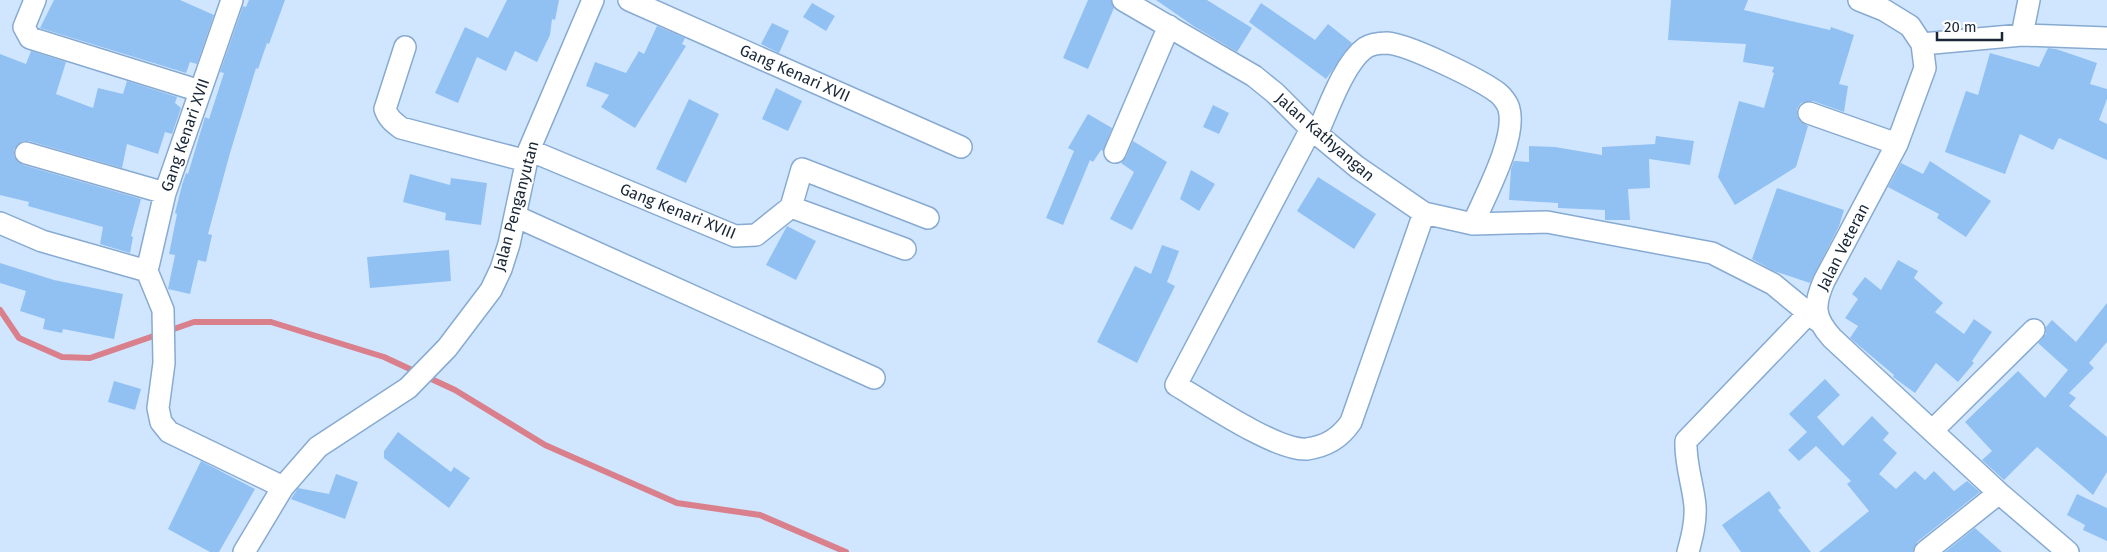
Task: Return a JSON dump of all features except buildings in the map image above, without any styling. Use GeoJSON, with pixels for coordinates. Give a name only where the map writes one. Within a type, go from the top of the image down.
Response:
{"type":"FeatureCollection","features":[{"type":"Feature","properties":{"kind":"street"},"geometry":{"type":"LineString","coordinates":[[35,0],[24,28],[30,38],[200,91]]}},
{"type":"Feature","properties":{"kind":"street","name":"Gang Kenari XVII"},"geometry":{"type":"LineString","coordinates":[[147,272],[165,193],[232,0]]}},
{"type":"Feature","properties":{"kind":"street","name":"Jalan Penganyutan"},"geometry":{"type":"LineString","coordinates":[[244,552],[283,487],[318,447],[408,388],[447,348],[491,290],[502,269],[528,156],[593,0]]}},
{"type":"Feature","properties":{"kind":"street","name":"Gang Kenari XVII"},"geometry":{"type":"LineString","coordinates":[[629,0],[961,147]]}},
{"type":"Feature","properties":{"kind":"street","name":"Jalan Kathyangan"},"geometry":{"type":"LineString","coordinates":[[1124,0],[1254,76],[1291,107],[1314,131],[1379,184],[1424,213],[1473,224],[1547,222],[1712,253],[1773,284],[1813,317]]}},
{"type":"Feature","properties":{"kind":"street"},"geometry":{"type":"LineString","coordinates":[[1859,0],[1884,10],[1910,26],[1922,44],[2022,35],[2107,38]]}},
{"type":"Feature","properties":{"kind":"street"},"geometry":{"type":"LineString","coordinates":[[2022,35],[2029,0]]}},
{"type":"Feature","properties":{"kind":"street"},"geometry":{"type":"LineString","coordinates":[[1115,152],[1169,26]]}},
{"type":"Feature","properties":{"kind":"street"},"geometry":{"type":"LineString","coordinates":[[1424,213],[1351,422],[1341,437],[1305,449],[1269,440],[1176,385],[1350,66],[1365,48],[1374,44],[1389,43],[1426,55],[1499,94],[1509,108],[1510,125],[1500,164],[1473,224]]}},
{"type":"Feature","properties":{"kind":"street","name":"Jalan Veteran"},"geometry":{"type":"LineString","coordinates":[[1813,317],[1817,297],[1824,282],[1897,144],[1916,96],[1924,68],[1922,44]]}},
{"type":"Feature","properties":{"kind":"street","name":"Gang Kenari XVIII"},"geometry":{"type":"LineString","coordinates":[[405,47],[385,109],[388,117],[401,128],[528,156],[735,236],[756,235],[791,206]]}},
{"type":"Feature","properties":{"kind":"street"},"geometry":{"type":"LineString","coordinates":[[1809,113],[1897,144]]}},
{"type":"Feature","properties":{"kind":"street"},"geometry":{"type":"LineString","coordinates":[[26,154],[165,193]]}},
{"type":"Feature","properties":{"kind":"street"},"geometry":{"type":"LineString","coordinates":[[905,249],[791,206],[802,169],[928,218]]}},
{"type":"Feature","properties":{"kind":"street"},"geometry":{"type":"LineString","coordinates":[[515,216],[874,378]]}},
{"type":"Feature","properties":{"kind":"street"},"geometry":{"type":"LineString","coordinates":[[0,223],[42,241],[147,272],[163,310],[164,363],[158,408],[161,422],[169,432],[283,487]]}},
{"type":"Feature","properties":{"kind":"street"},"geometry":{"type":"LineString","coordinates":[[1688,552],[1693,536],[1695,506],[1685,456],[1686,441],[1813,317],[1832,338],[2062,550]]}},
{"type":"Feature","properties":{"kind":"street"},"geometry":{"type":"LineString","coordinates":[[1933,430],[2034,330]]}},
{"type":"Feature","properties":{"kind":"street"},"geometry":{"type":"LineString","coordinates":[[1925,552],[1998,493]]}},
{"type":"Feature","properties":{"kind":"waterway"},"geometry":{"type":"LineString","coordinates":[[0,310],[19,338],[62,357],[90,358],[194,322],[271,322],[384,357],[455,390],[545,445],[677,503],[760,515],[846,552]]}}]}
